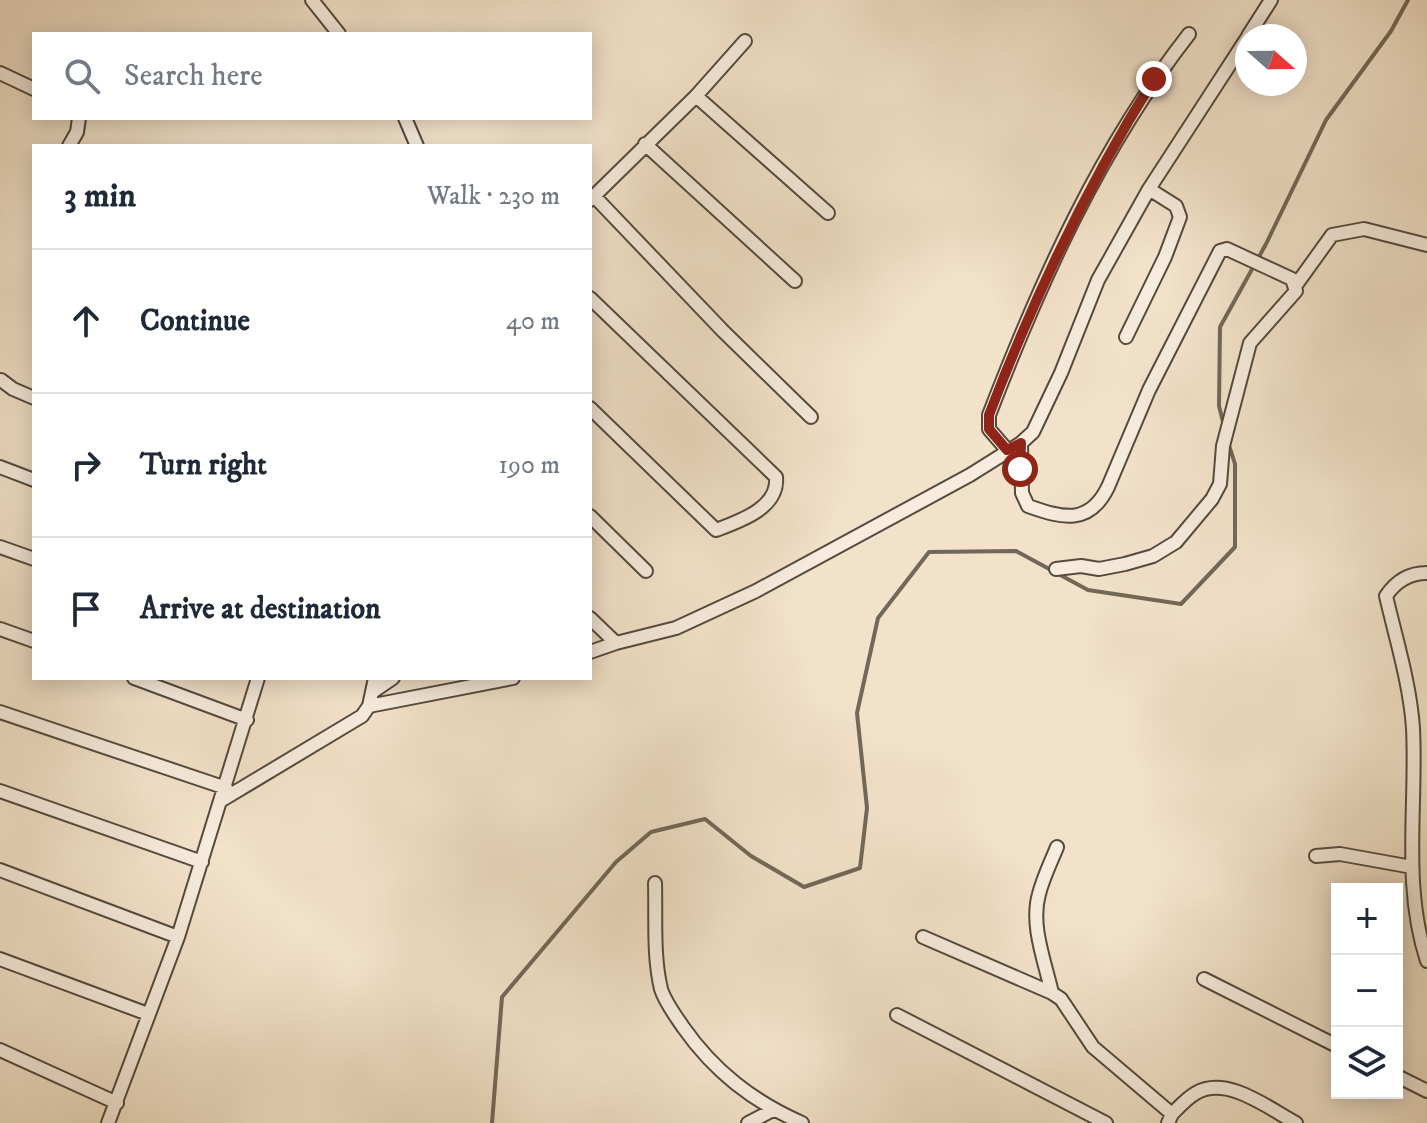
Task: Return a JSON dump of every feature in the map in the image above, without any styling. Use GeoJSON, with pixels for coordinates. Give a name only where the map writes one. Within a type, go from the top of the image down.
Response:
{"type":"FeatureCollection","features":[{"type":"Feature","properties":{"kind":"street"},"geometry":{"type":"LineString","coordinates":[[312,0],[337,32]]}},
{"type":"Feature","properties":{"kind":"street"},"geometry":{"type":"LineString","coordinates":[[1256,24],[1271,0]]}},
{"type":"Feature","properties":{"kind":"street"},"geometry":{"type":"LineString","coordinates":[[1007,450],[989,429],[989,415],[1027,315],[1120,133],[1154,79],[1189,34]]}},
{"type":"Feature","properties":{"kind":"street"},"geometry":{"type":"LineString","coordinates":[[745,41],[696,96],[592,198],[811,417]]}},
{"type":"Feature","properties":{"kind":"street"},"geometry":{"type":"LineString","coordinates":[[592,651],[676,628],[756,591],[970,475],[1033,432],[1061,373],[1098,280],[1149,189],[1235,57]]}},
{"type":"Feature","properties":{"kind":"street"},"geometry":{"type":"LineString","coordinates":[[0,73],[32,88]]}},
{"type":"Feature","properties":{"kind":"street"},"geometry":{"type":"LineString","coordinates":[[696,96],[828,213]]}},
{"type":"Feature","properties":{"kind":"street"},"geometry":{"type":"LineString","coordinates":[[70,144],[77,132],[79,120]]}},
{"type":"Feature","properties":{"kind":"street"},"geometry":{"type":"LineString","coordinates":[[406,120],[416,144]]}},
{"type":"Feature","properties":{"kind":"street"},"geometry":{"type":"LineString","coordinates":[[645,144],[795,281]]}},
{"type":"Feature","properties":{"kind":"street"},"geometry":{"type":"LineString","coordinates":[[1126,337],[1165,257],[1180,217],[1176,206],[1149,189]]}},
{"type":"Feature","properties":{"kind":"street"},"geometry":{"type":"LineString","coordinates":[[1294,282],[1332,235],[1364,229],[1427,245]]}},
{"type":"Feature","properties":{"kind":"street"},"geometry":{"type":"LineString","coordinates":[[1021,443],[1022,493],[1028,506],[1058,516],[1076,517],[1091,510],[1101,501],[1149,390],[1220,251],[1227,249],[1294,282]]}},
{"type":"Feature","properties":{"kind":"street"},"geometry":{"type":"LineString","coordinates":[[1056,569],[1081,566],[1099,569],[1153,556],[1176,542],[1212,499],[1220,484],[1223,446],[1246,352],[1257,332],[1296,291],[1294,282]]}},
{"type":"Feature","properties":{"kind":"street"},"geometry":{"type":"LineString","coordinates":[[592,300],[776,477],[775,494],[743,519],[716,530],[592,410]]}},
{"type":"Feature","properties":{"kind":"street"},"geometry":{"type":"LineString","coordinates":[[1,380],[32,397]]}},
{"type":"Feature","properties":{"kind":"street"},"geometry":{"type":"LineString","coordinates":[[0,467],[32,479]]}},
{"type":"Feature","properties":{"kind":"street"},"geometry":{"type":"LineString","coordinates":[[592,518],[646,571]]}},
{"type":"Feature","properties":{"kind":"street"},"geometry":{"type":"LineString","coordinates":[[0,547],[32,558]]}},
{"type":"Feature","properties":{"kind":"street"},"geometry":{"type":"LineString","coordinates":[[1427,573],[1404,578],[1386,596],[1413,729],[1412,867],[1427,961]]}},
{"type":"Feature","properties":{"kind":"street"},"geometry":{"type":"LineString","coordinates":[[592,620],[616,643]]}},
{"type":"Feature","properties":{"kind":"street"},"geometry":{"type":"LineString","coordinates":[[0,629],[32,640]]}},
{"type":"Feature","properties":{"kind":"street"},"geometry":{"type":"LineString","coordinates":[[139,680],[247,720]]}},
{"type":"Feature","properties":{"kind":"street"},"geometry":{"type":"LineString","coordinates":[[108,1123],[178,937],[257,680]]}},
{"type":"Feature","properties":{"kind":"street"},"geometry":{"type":"LineString","coordinates":[[369,706],[503,680]]}},
{"type":"Feature","properties":{"kind":"street"},"geometry":{"type":"LineString","coordinates":[[0,712],[224,794],[362,716],[369,706],[374,685]]}},
{"type":"Feature","properties":{"kind":"street"},"geometry":{"type":"LineString","coordinates":[[0,791],[202,862]]}},
{"type":"Feature","properties":{"kind":"street"},"geometry":{"type":"LineString","coordinates":[[1052,993],[1039,942],[1037,911],[1038,895],[1057,847]]}},
{"type":"Feature","properties":{"kind":"street"},"geometry":{"type":"LineString","coordinates":[[1316,856],[1340,854],[1412,867]]}},
{"type":"Feature","properties":{"kind":"street"},"geometry":{"type":"LineString","coordinates":[[0,870],[178,937]]}},
{"type":"Feature","properties":{"kind":"street"},"geometry":{"type":"LineString","coordinates":[[655,883],[658,970],[668,1003],[706,1058],[740,1088],[773,1110],[802,1123]]}},
{"type":"Feature","properties":{"kind":"street"},"geometry":{"type":"LineString","coordinates":[[923,937],[1061,999],[1093,1047],[1170,1119],[1193,1094],[1208,1088],[1229,1088],[1296,1123]]}},
{"type":"Feature","properties":{"kind":"street"},"geometry":{"type":"LineString","coordinates":[[0,959],[148,1014]]}},
{"type":"Feature","properties":{"kind":"street"},"geometry":{"type":"LineString","coordinates":[[1204,979],[1331,1043]]}},
{"type":"Feature","properties":{"kind":"street"},"geometry":{"type":"LineString","coordinates":[[897,1015],[1106,1123]]}},
{"type":"Feature","properties":{"kind":"street"},"geometry":{"type":"LineString","coordinates":[[0,1050],[117,1103]]}},
{"type":"Feature","properties":{"kind":"street"},"geometry":{"type":"LineString","coordinates":[[1403,1078],[1426,1088]]}},
{"type":"Feature","properties":{"kind":"street"},"geometry":{"type":"LineString","coordinates":[[748,1123],[773,1110]]}},
{"type":"Feature","properties":{"kind":"waterway"},"geometry":{"type":"LineString","coordinates":[[1224,426],[1219,406],[1220,327],[1266,244],[1326,120],[1391,31],[1408,0]]}},
{"type":"Feature","properties":{"kind":"waterway"},"geometry":{"type":"LineString","coordinates":[[492,1123],[502,997],[616,862],[651,832],[705,819],[751,856],[804,887],[860,868],[867,808],[857,713],[878,618],[929,552],[1016,551],[1088,590],[1181,604],[1235,547],[1235,464],[1228,442]]}},
{"type":"Feature","properties":{"kind":"route"},"geometry":{"type":"LineString","coordinates":[[1020,469],[1021,443],[1007,450],[989,429],[989,415],[1027,315],[1058,249],[1120,133],[1154,79]]}}]}
